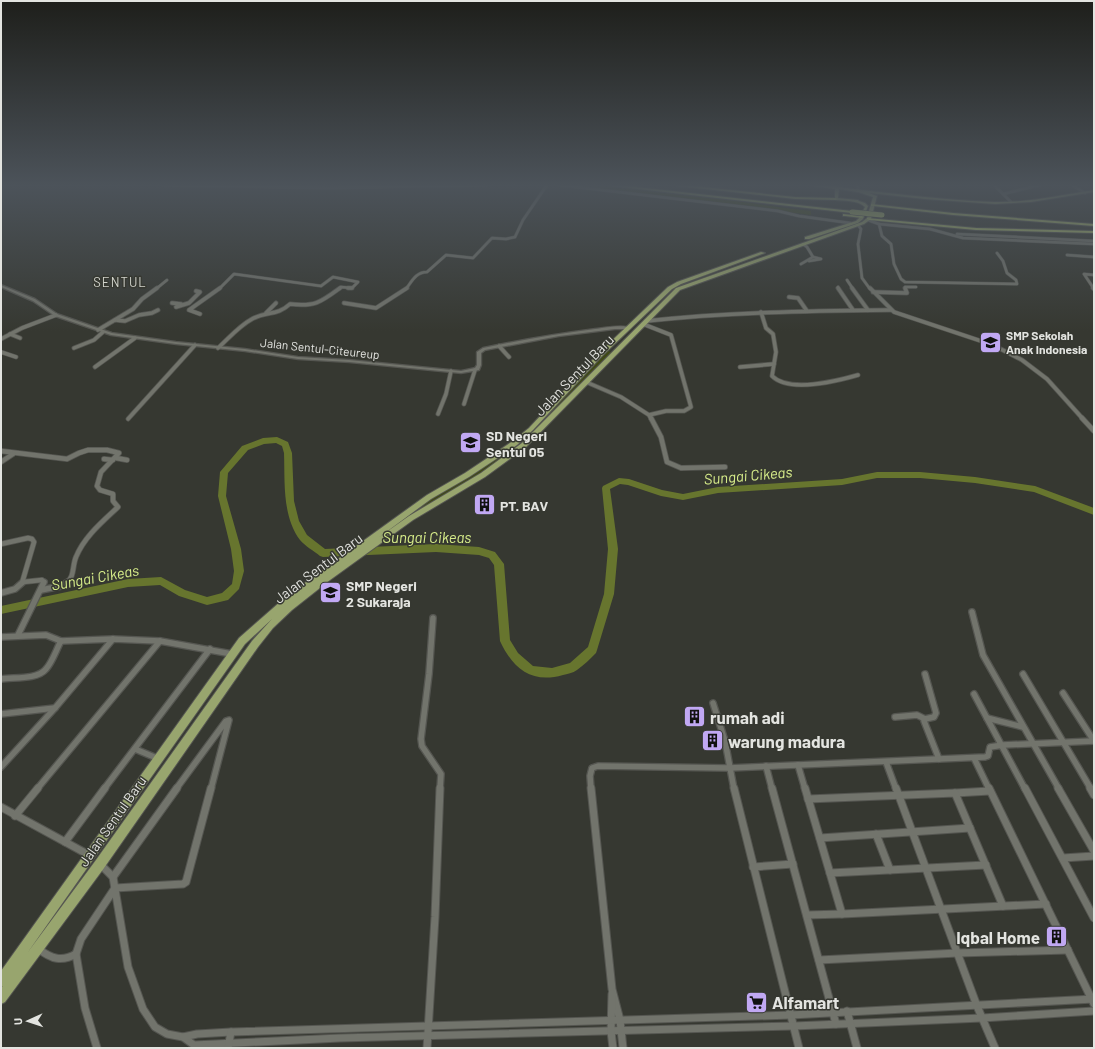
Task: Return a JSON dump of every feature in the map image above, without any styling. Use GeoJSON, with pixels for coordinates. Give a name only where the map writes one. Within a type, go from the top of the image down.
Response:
{"type":"FeatureCollection","features":[{"type":"Feature","properties":{"kind":"main road","name":"Jalan Sentul Baru"},"geometry":{"type":"LineString","coordinates":[[403,521],[429,497],[467,475],[515,443],[531,429],[600,355],[674,285],[819,234]]}},
{"type":"Feature","properties":{"kind":"main road","name":"Jalan Sentul Baru"},"geometry":{"type":"LineString","coordinates":[[1,998],[17,969],[91,856],[242,641],[276,610],[403,521],[501,464],[541,430],[586,382],[616,354],[645,322],[681,287],[834,234]]}},
{"type":"Feature","properties":{"kind":"main road"},"geometry":{"type":"LineString","coordinates":[[606,350],[616,354]]}},
{"type":"Feature","properties":{"kind":"main road"},"geometry":{"type":"LineString","coordinates":[[600,355],[610,360]]}},
{"type":"Feature","properties":{"kind":"main road","name":"Jalan Sentul Baru"},"geometry":{"type":"LineString","coordinates":[[1,981],[17,969],[38,948],[100,864],[263,633],[325,576]]}},
{"type":"Feature","properties":{"kind":"main road"},"geometry":{"type":"LineString","coordinates":[[161,756],[174,758]]}},
{"type":"Feature","properties":{"kind":"main road"},"geometry":{"type":"LineString","coordinates":[[151,770],[163,775]]}},
{"type":"Feature","properties":{"kind":"street"},"geometry":{"type":"LineString","coordinates":[[344,303],[376,308],[407,288],[412,279],[421,272],[427,272],[446,255],[473,258],[492,238],[509,239],[515,237],[516,234]]}},
{"type":"Feature","properties":{"kind":"street"},"geometry":{"type":"LineString","coordinates":[[860,234],[858,244],[862,278],[873,292],[891,310],[901,316],[993,345],[1022,360],[1047,379],[1094,431]]}},
{"type":"Feature","properties":{"kind":"street"},"geometry":{"type":"LineString","coordinates":[[882,234],[891,244],[894,264],[901,279],[905,282],[1017,284],[1016,280],[1007,274],[1003,261],[997,253]]}},
{"type":"Feature","properties":{"kind":"street"},"geometry":{"type":"LineString","coordinates":[[952,234],[963,238],[1094,244]]}},
{"type":"Feature","properties":{"kind":"street"},"geometry":{"type":"LineString","coordinates":[[982,234],[1094,240]]}},
{"type":"Feature","properties":{"kind":"street"},"geometry":{"type":"LineString","coordinates":[[801,264],[821,259],[813,257],[807,246],[803,244]]}},
{"type":"Feature","properties":{"kind":"street"},"geometry":{"type":"LineString","coordinates":[[1067,255],[1094,257]]}},
{"type":"Feature","properties":{"kind":"street"},"geometry":{"type":"LineString","coordinates":[[809,261],[813,257]]}},
{"type":"Feature","properties":{"kind":"street"},"geometry":{"type":"LineString","coordinates":[[189,310],[219,289],[234,274],[321,286],[333,277],[358,282],[352,288],[340,287],[324,300],[306,306],[290,304],[281,311],[257,316],[244,324],[218,348]]}},
{"type":"Feature","properties":{"kind":"street"},"geometry":{"type":"LineString","coordinates":[[1094,275],[1084,274],[1094,289]]}},
{"type":"Feature","properties":{"kind":"street"},"geometry":{"type":"LineString","coordinates":[[74,348],[94,340],[101,331],[115,320],[132,310],[142,299],[167,280]]}},
{"type":"Feature","properties":{"kind":"street"},"geometry":{"type":"LineString","coordinates":[[847,280],[868,310]]}},
{"type":"Feature","properties":{"kind":"street","name":"Jalan Sentul-Citeureup"},"geometry":{"type":"LineString","coordinates":[[1,286],[34,300],[56,315],[101,331],[135,338],[195,346],[245,350],[298,358],[349,361],[451,372],[475,370]]}},
{"type":"Feature","properties":{"kind":"street"},"geometry":{"type":"LineString","coordinates":[[838,287],[853,310]]}},
{"type":"Feature","properties":{"kind":"street"},"geometry":{"type":"LineString","coordinates":[[873,292],[907,293],[905,287],[916,287]]}},
{"type":"Feature","properties":{"kind":"street"},"geometry":{"type":"LineString","coordinates":[[196,291],[200,292],[189,303],[175,307],[200,314]]}},
{"type":"Feature","properties":{"kind":"street"},"geometry":{"type":"LineString","coordinates":[[788,297],[798,298],[807,310]]}},
{"type":"Feature","properties":{"kind":"street"},"geometry":{"type":"LineString","coordinates":[[172,303],[183,305]]}},
{"type":"Feature","properties":{"kind":"street"},"geometry":{"type":"LineString","coordinates":[[266,313],[276,303]]}},
{"type":"Feature","properties":{"kind":"street"},"geometry":{"type":"LineString","coordinates":[[115,320],[125,322],[140,314],[152,314],[158,310]]}},
{"type":"Feature","properties":{"kind":"street"},"geometry":{"type":"LineString","coordinates":[[645,322],[698,315],[807,310],[891,310]]}},
{"type":"Feature","properties":{"kind":"street"},"geometry":{"type":"LineString","coordinates":[[761,312],[766,328],[772,333],[776,352],[772,374],[773,378],[790,384],[839,380],[858,375]]}},
{"type":"Feature","properties":{"kind":"street"},"geometry":{"type":"LineString","coordinates":[[1,339],[30,324],[56,315]]}},
{"type":"Feature","properties":{"kind":"street"},"geometry":{"type":"LineString","coordinates":[[645,322],[671,335],[691,407],[684,412],[666,411],[649,415]]}},
{"type":"Feature","properties":{"kind":"street"},"geometry":{"type":"LineString","coordinates":[[464,404],[475,370],[478,368],[481,350],[572,334],[614,328],[629,328]]}},
{"type":"Feature","properties":{"kind":"street"},"geometry":{"type":"LineString","coordinates":[[10,334],[20,338]]}},
{"type":"Feature","properties":{"kind":"street"},"geometry":{"type":"LineString","coordinates":[[96,367],[135,338]]}},
{"type":"Feature","properties":{"kind":"street"},"geometry":{"type":"LineString","coordinates":[[128,419],[195,346]]}},
{"type":"Feature","properties":{"kind":"street"},"geometry":{"type":"LineString","coordinates":[[499,346],[509,357]]}},
{"type":"Feature","properties":{"kind":"street"},"geometry":{"type":"LineString","coordinates":[[1,352],[16,357]]}},
{"type":"Feature","properties":{"kind":"street"},"geometry":{"type":"LineString","coordinates":[[740,367],[774,364]]}},
{"type":"Feature","properties":{"kind":"street"},"geometry":{"type":"LineString","coordinates":[[438,414],[446,394],[451,372]]}},
{"type":"Feature","properties":{"kind":"street"},"geometry":{"type":"LineString","coordinates":[[586,382],[621,397],[649,415],[661,437],[667,462],[681,468],[725,467]]}},
{"type":"Feature","properties":{"kind":"street"},"geometry":{"type":"LineString","coordinates":[[1,451],[13,454],[38,455],[67,459],[74,457],[82,451],[107,449],[118,452],[119,455],[102,472],[97,488],[113,494],[113,501],[118,507],[92,534],[80,550],[72,567],[73,576],[71,580],[41,592]]}},
{"type":"Feature","properties":{"kind":"street"},"geometry":{"type":"LineString","coordinates":[[1,462],[13,454]]}},
{"type":"Feature","properties":{"kind":"street"},"geometry":{"type":"LineString","coordinates":[[104,459],[127,460]]}},
{"type":"Feature","properties":{"kind":"street"},"geometry":{"type":"LineString","coordinates":[[1,545],[28,538],[33,539],[34,546],[23,582],[15,589],[1,592]]}},
{"type":"Feature","properties":{"kind":"street"},"geometry":{"type":"LineString","coordinates":[[18,635],[41,592],[44,582],[42,580],[23,582]]}},
{"type":"Feature","properties":{"kind":"street"},"geometry":{"type":"LineString","coordinates":[[972,612],[983,655],[1094,851]]}},
{"type":"Feature","properties":{"kind":"street"},"geometry":{"type":"LineString","coordinates":[[426,1048],[429,1025],[441,774],[422,746],[421,739],[433,618]]}},
{"type":"Feature","properties":{"kind":"street"},"geometry":{"type":"LineString","coordinates":[[1,637],[18,635],[46,636],[61,641],[113,639],[160,641],[232,654]]}},
{"type":"Feature","properties":{"kind":"street"},"geometry":{"type":"LineString","coordinates":[[1,767],[55,708],[113,639]]}},
{"type":"Feature","properties":{"kind":"street"},"geometry":{"type":"LineString","coordinates":[[1,678],[32,676],[42,673],[46,669],[61,641]]}},
{"type":"Feature","properties":{"kind":"street"},"geometry":{"type":"LineString","coordinates":[[15,816],[160,641]]}},
{"type":"Feature","properties":{"kind":"street"},"geometry":{"type":"LineString","coordinates":[[64,842],[210,649]]}},
{"type":"Feature","properties":{"kind":"street"},"geometry":{"type":"LineString","coordinates":[[895,717],[917,715],[925,719],[934,717],[936,713],[925,674]]}},
{"type":"Feature","properties":{"kind":"street"},"geometry":{"type":"LineString","coordinates":[[1023,674],[1094,795]]}},
{"type":"Feature","properties":{"kind":"street"},"geometry":{"type":"LineString","coordinates":[[1063,692],[1094,741]]}},
{"type":"Feature","properties":{"kind":"street"},"geometry":{"type":"LineString","coordinates":[[974,694],[1003,745],[1094,918]]}},
{"type":"Feature","properties":{"kind":"street"},"geometry":{"type":"LineString","coordinates":[[713,703],[725,740],[729,768],[799,1048]]}},
{"type":"Feature","properties":{"kind":"street"},"geometry":{"type":"LineString","coordinates":[[1,714],[55,708]]}},
{"type":"Feature","properties":{"kind":"street"},"geometry":{"type":"LineString","coordinates":[[987,718],[1023,727]]}},
{"type":"Feature","properties":{"kind":"street"},"geometry":{"type":"LineString","coordinates":[[925,719],[924,721],[940,759]]}},
{"type":"Feature","properties":{"kind":"street"},"geometry":{"type":"LineString","coordinates":[[113,877],[228,720],[186,882],[182,884],[115,888]]}},
{"type":"Feature","properties":{"kind":"street"},"geometry":{"type":"LineString","coordinates":[[613,1048],[611,1031],[612,989],[590,776],[592,768],[598,766],[729,768],[974,758],[987,757],[990,747],[1003,745],[1094,741]]}},
{"type":"Feature","properties":{"kind":"street"},"geometry":{"type":"LineString","coordinates":[[135,750],[161,756]]}},
{"type":"Feature","properties":{"kind":"street"},"geometry":{"type":"LineString","coordinates":[[100,864],[113,877],[128,967],[143,1009],[155,1027],[167,1034],[183,1037],[197,1034],[231,1032],[791,1015],[1093,1001],[974,758]]}},
{"type":"Feature","properties":{"kind":"street"},"geometry":{"type":"LineString","coordinates":[[886,762],[977,1006],[995,1048]]}},
{"type":"Feature","properties":{"kind":"street"},"geometry":{"type":"LineString","coordinates":[[798,765],[842,914]]}},
{"type":"Feature","properties":{"kind":"street"},"geometry":{"type":"LineString","coordinates":[[766,766],[836,1024]]}},
{"type":"Feature","properties":{"kind":"street"},"geometry":{"type":"LineString","coordinates":[[808,799],[990,791]]}},
{"type":"Feature","properties":{"kind":"street"},"geometry":{"type":"LineString","coordinates":[[955,793],[1003,906]]}},
{"type":"Feature","properties":{"kind":"street"},"geometry":{"type":"LineString","coordinates":[[1,807],[15,816],[91,856]]}},
{"type":"Feature","properties":{"kind":"street"},"geometry":{"type":"LineString","coordinates":[[820,838],[970,828]]}},
{"type":"Feature","properties":{"kind":"street"},"geometry":{"type":"LineString","coordinates":[[876,834],[890,870]]}},
{"type":"Feature","properties":{"kind":"street"},"geometry":{"type":"LineString","coordinates":[[1063,858],[1094,856]]}},
{"type":"Feature","properties":{"kind":"street"},"geometry":{"type":"LineString","coordinates":[[753,867],[793,864]]}},
{"type":"Feature","properties":{"kind":"street"},"geometry":{"type":"LineString","coordinates":[[830,874],[986,865]]}},
{"type":"Feature","properties":{"kind":"street"},"geometry":{"type":"LineString","coordinates":[[97,1048],[85,1008],[76,954],[81,939],[115,888]]}},
{"type":"Feature","properties":{"kind":"street"},"geometry":{"type":"LineString","coordinates":[[807,915],[1046,904]]}},
{"type":"Feature","properties":{"kind":"street"},"geometry":{"type":"LineString","coordinates":[[38,948],[54,959],[66,959],[76,954]]}},
{"type":"Feature","properties":{"kind":"street"},"geometry":{"type":"LineString","coordinates":[[819,960],[958,953],[1068,950]]}},
{"type":"Feature","properties":{"kind":"street"},"geometry":{"type":"LineString","coordinates":[[612,989],[620,1020],[623,1048]]}},
{"type":"Feature","properties":{"kind":"street"},"geometry":{"type":"LineString","coordinates":[[183,1037],[194,1045],[228,1046],[340,1038],[428,1037],[794,1026],[982,1018],[1094,1011]]}},
{"type":"Feature","properties":{"kind":"street"},"geometry":{"type":"LineString","coordinates":[[847,1012],[857,1048]]}},
{"type":"Feature","properties":{"kind":"street"},"geometry":{"type":"LineString","coordinates":[[501,1024],[501,1034]]}},
{"type":"Feature","properties":{"kind":"street"},"geometry":{"type":"LineString","coordinates":[[228,1046],[231,1032]]}},
{"type":"Feature","properties":{"kind":"green space"},"geometry":{"type":"Polygon","coordinates":[[[606,350],[615,354],[524,445],[404,523],[401,518],[515,443],[606,350]]]}},
{"type":"Feature","properties":{"kind":"waterway","name":"Sungai Cikeas"},"geometry":{"type":"LineString","coordinates":[[1,610],[128,583],[161,581],[182,593],[207,601],[225,597],[236,586],[239,571],[236,549],[222,496],[224,472],[245,448],[263,441],[277,440],[285,444],[288,453],[290,501],[295,521],[304,538],[323,553],[436,548],[479,551],[492,555],[499,564],[505,641],[514,656],[531,671],[552,673],[573,667],[592,650],[609,594],[613,549],[606,488],[619,481],[629,482],[661,493],[683,497],[718,490],[842,482],[877,475],[920,475],[975,480],[1035,489],[1094,512]]}},
{"type":"Feature","properties":{"kind":"place","name":"SMP Sekolah Anak Indonesia"},"geometry":{"type":"Point","coordinates":[990,342]}},
{"type":"Feature","properties":{"kind":"place","name":"SD Negeri Sentul 05"},"geometry":{"type":"Point","coordinates":[470,443]}},
{"type":"Feature","properties":{"kind":"place","name":"PT. BAV"},"geometry":{"type":"Point","coordinates":[484,505]}},
{"type":"Feature","properties":{"kind":"place","name":"SMP Negeri 2 Sukaraja"},"geometry":{"type":"Point","coordinates":[330,593]}},
{"type":"Feature","properties":{"kind":"place","name":"rumah adi"},"geometry":{"type":"Point","coordinates":[694,717]}},
{"type":"Feature","properties":{"kind":"place","name":"warung madura"},"geometry":{"type":"Point","coordinates":[713,741]}},
{"type":"Feature","properties":{"kind":"place","name":"Iqbal Home"},"geometry":{"type":"Point","coordinates":[1056,937]}},
{"type":"Feature","properties":{"kind":"place","name":"Alfamart"},"geometry":{"type":"Point","coordinates":[757,1002]}},
{"type":"Feature","properties":{"kind":"district","name":"SENTUL"},"geometry":{"type":"Point","coordinates":[120,282]}}]}
